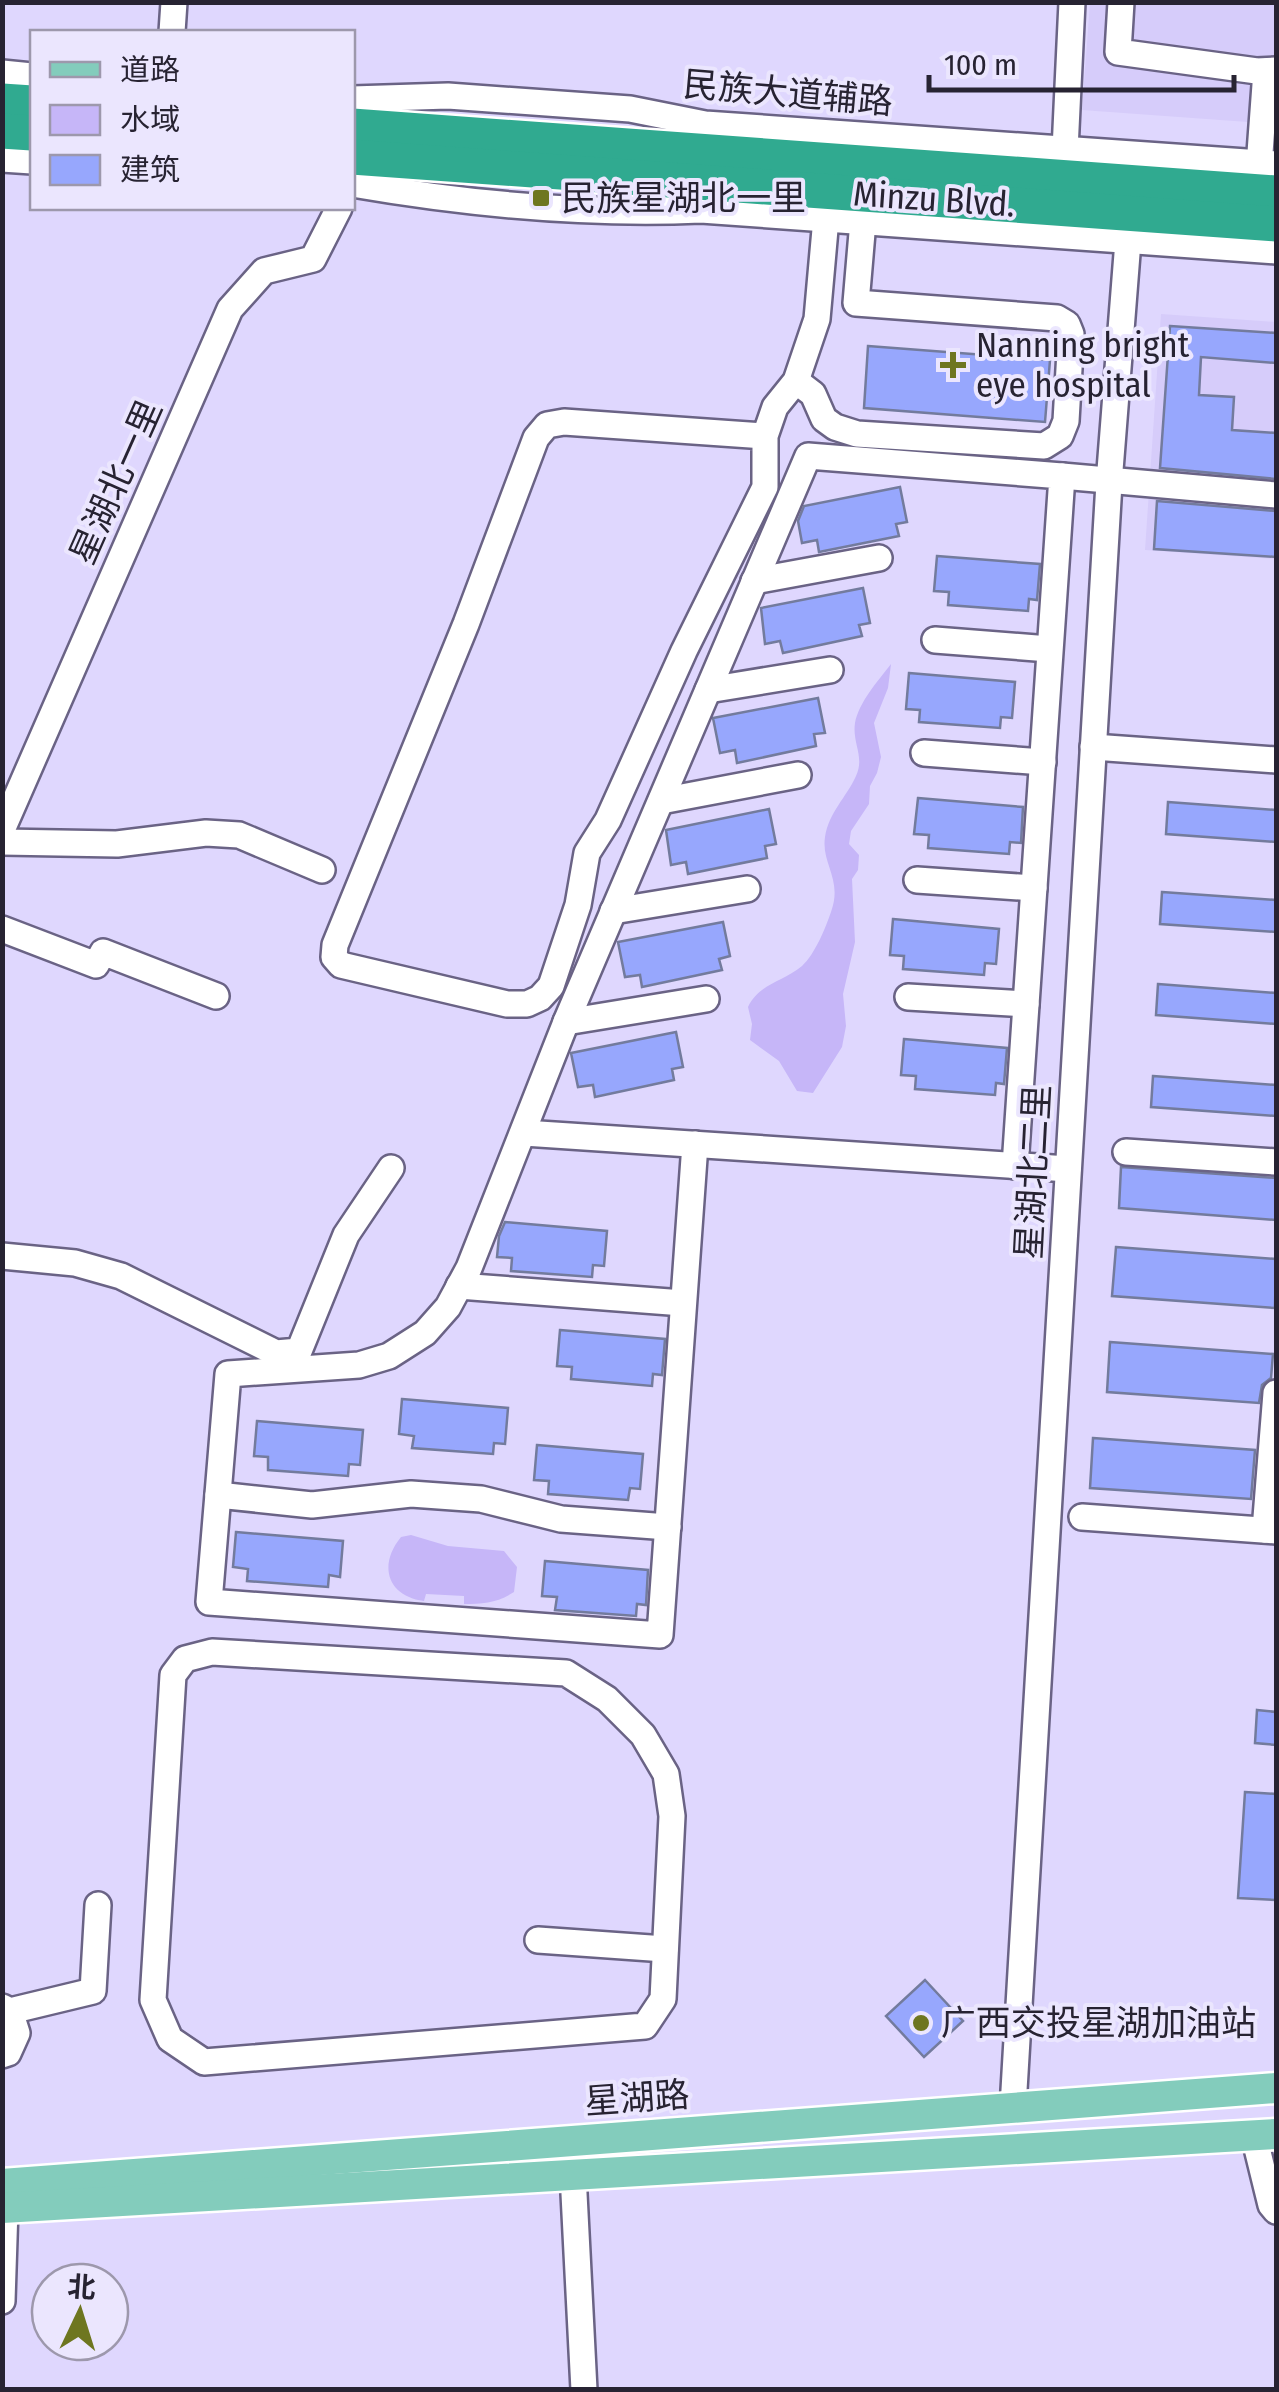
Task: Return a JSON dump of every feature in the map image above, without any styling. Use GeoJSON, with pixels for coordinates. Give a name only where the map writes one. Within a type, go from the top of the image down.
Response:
{"type":"FeatureCollection","features":[{"type":"Feature","properties":{"kind":"highway"},"geometry":{"type":"LineString","coordinates":[[2,100],[30,103]]}},
{"type":"Feature","properties":{"kind":"highway","name":"Minzu Blvd."},"geometry":{"type":"LineString","coordinates":[[355,126],[1268,178]]}},
{"type":"Feature","properties":{"kind":"highway"},"geometry":{"type":"LineString","coordinates":[[2,131],[30,133]]}},
{"type":"Feature","properties":{"kind":"highway","name":"Minzu Blvd."},"geometry":{"type":"LineString","coordinates":[[355,156],[1058,222],[1276,224]]}},
{"type":"Feature","properties":{"kind":"main road","name":"星湖路"},"geometry":{"type":"LineString","coordinates":[[3,2200],[1012,2107],[1276,2088]]}},
{"type":"Feature","properties":{"kind":"main road","name":"星湖路"},"geometry":{"type":"LineString","coordinates":[[3,2200],[573,2174],[1265,2135]]}},
{"type":"Feature","properties":{"kind":"street"},"geometry":{"type":"LineString","coordinates":[[172,30],[174,2]]}},
{"type":"Feature","properties":{"kind":"street"},"geometry":{"type":"LineString","coordinates":[[1064,150],[1072,2]]}},
{"type":"Feature","properties":{"kind":"street"},"geometry":{"type":"LineString","coordinates":[[1121,2],[1118,52],[1271,71],[1268,178]]}},
{"type":"Feature","properties":{"kind":"street"},"geometry":{"type":"LineString","coordinates":[[2,73],[30,76]]}},
{"type":"Feature","properties":{"kind":"street","name":"民族大道辅路"},"geometry":{"type":"LineString","coordinates":[[355,98],[448,96],[630,110],[705,124],[1064,150],[1268,178]]}},
{"type":"Feature","properties":{"kind":"street"},"geometry":{"type":"LineString","coordinates":[[2,159],[30,161]]}},
{"type":"Feature","properties":{"kind":"street"},"geometry":{"type":"LineString","coordinates":[[355,185],[444,200],[624,213],[701,210],[863,221],[1058,222],[1128,240],[1276,251]]}},
{"type":"Feature","properties":{"kind":"street","name":"星湖北一里"},"geometry":{"type":"LineString","coordinates":[[2,830],[230,309],[264,271],[313,259],[339,210]]}},
{"type":"Feature","properties":{"kind":"street"},"geometry":{"type":"LineString","coordinates":[[766,436],[564,422],[546,425],[536,438],[466,624],[335,946],[334,957],[341,965],[507,1004],[527,1004],[551,986],[578,904],[587,852],[608,820],[684,650],[765,487],[766,436],[776,407],[796,381],[817,319],[826,218]]}},
{"type":"Feature","properties":{"kind":"street"},"geometry":{"type":"LineString","coordinates":[[796,381],[813,394],[824,419],[857,434],[1044,446],[1060,436],[1066,421],[1071,334],[1067,324],[1057,318],[856,303],[863,221]]}},
{"type":"Feature","properties":{"kind":"street","name":"星湖北二里"},"geometry":{"type":"LineString","coordinates":[[1012,2107],[1109,482],[1128,240]]}},
{"type":"Feature","properties":{"kind":"street"},"geometry":{"type":"LineString","coordinates":[[694,1144],[660,1635],[209,1602],[228,1374],[359,1365],[389,1356],[424,1333],[448,1307],[808,456],[1276,495]]}},
{"type":"Feature","properties":{"kind":"street"},"geometry":{"type":"LineString","coordinates":[[1015,1166],[1062,476]]}},
{"type":"Feature","properties":{"kind":"street"},"geometry":{"type":"LineString","coordinates":[[754,581],[880,558]]}},
{"type":"Feature","properties":{"kind":"street"},"geometry":{"type":"LineString","coordinates":[[934,640],[1049,649]]}},
{"type":"Feature","properties":{"kind":"street"},"geometry":{"type":"LineString","coordinates":[[708,690],[830,670]]}},
{"type":"Feature","properties":{"kind":"street"},"geometry":{"type":"LineString","coordinates":[[1093,746],[1276,760]]}},
{"type":"Feature","properties":{"kind":"street"},"geometry":{"type":"LineString","coordinates":[[924,754],[1043,762]]}},
{"type":"Feature","properties":{"kind":"street"},"geometry":{"type":"LineString","coordinates":[[660,801],[798,775]]}},
{"type":"Feature","properties":{"kind":"street"},"geometry":{"type":"LineString","coordinates":[[2,842],[116,844],[206,833],[240,835],[322,870]]}},
{"type":"Feature","properties":{"kind":"street"},"geometry":{"type":"LineString","coordinates":[[916,880],[1034,888]]}},
{"type":"Feature","properties":{"kind":"street"},"geometry":{"type":"LineString","coordinates":[[614,912],[747,889]]}},
{"type":"Feature","properties":{"kind":"street"},"geometry":{"type":"LineString","coordinates":[[2,929],[96,965],[103,952],[216,996]]}},
{"type":"Feature","properties":{"kind":"street"},"geometry":{"type":"LineString","coordinates":[[908,997],[1026,1004]]}},
{"type":"Feature","properties":{"kind":"street"},"geometry":{"type":"LineString","coordinates":[[566,1022],[706,998]]}},
{"type":"Feature","properties":{"kind":"street"},"geometry":{"type":"LineString","coordinates":[[524,1132],[1068,1169]]}},
{"type":"Feature","properties":{"kind":"street"},"geometry":{"type":"LineString","coordinates":[[1126,1152],[1276,1162]]}},
{"type":"Feature","properties":{"kind":"street"},"geometry":{"type":"LineString","coordinates":[[2,1256],[75,1263],[121,1276],[276,1353],[299,1351],[346,1236],[391,1168]]}},
{"type":"Feature","properties":{"kind":"street"},"geometry":{"type":"LineString","coordinates":[[459,1286],[684,1303]]}},
{"type":"Feature","properties":{"kind":"street"},"geometry":{"type":"LineString","coordinates":[[1082,1517],[1271,1530],[1276,1393]]}},
{"type":"Feature","properties":{"kind":"street"},"geometry":{"type":"LineString","coordinates":[[218,1494],[312,1504],[411,1494],[481,1500],[560,1518],[668,1527]]}},
{"type":"Feature","properties":{"kind":"street"},"geometry":{"type":"LineString","coordinates":[[212,1652],[566,1673],[607,1699],[643,1735],[666,1774],[672,1816],[665,1949],[663,1999],[646,2026],[204,2062],[170,2040],[152,2000],[173,1675],[185,1659],[212,1652]]}},
{"type":"Feature","properties":{"kind":"street"},"geometry":{"type":"LineString","coordinates":[[2,2054],[8,2052],[17,2033],[6,2009],[93,1991],[98,1905]]}},
{"type":"Feature","properties":{"kind":"street"},"geometry":{"type":"LineString","coordinates":[[538,1940],[665,1949]]}},
{"type":"Feature","properties":{"kind":"street"},"geometry":{"type":"LineString","coordinates":[[1265,2135],[1271,2205],[1276,2211]]}},
{"type":"Feature","properties":{"kind":"street"},"geometry":{"type":"LineString","coordinates":[[573,2174],[584,2390]]}},
{"type":"Feature","properties":{"kind":"street"},"geometry":{"type":"LineString","coordinates":[[2,2301],[3,2200]]}},
{"type":"Feature","properties":{"kind":"shaded area"},"geometry":{"type":"Polygon","coordinates":[[[1090,3],[1276,3],[1276,124],[1082,110],[1090,3]]]}},
{"type":"Feature","properties":{"kind":"shaded area"},"geometry":{"type":"Polygon","coordinates":[[[1161,314],[1276,322],[1276,559],[1145,550],[1161,314]]]}},
{"type":"Feature","properties":{"kind":"water"},"geometry":{"type":"Polygon","coordinates":[[[891,664],[888,688],[874,723],[881,757],[870,786],[869,804],[851,831],[849,844],[859,855],[858,870],[852,879],[855,942],[843,994],[846,1026],[842,1047],[813,1093],[797,1091],[779,1061],[750,1040],[748,1007],[765,988],[807,961],[826,926],[835,890],[826,855],[827,828],[858,769],[855,723],[860,707],[891,664]]]}},
{"type":"Feature","properties":{"kind":"water"},"geometry":{"type":"Polygon","coordinates":[[[411,1535],[448,1546],[504,1551],[517,1567],[514,1592],[490,1602],[464,1604],[464,1596],[426,1594],[424,1601],[411,1598],[394,1586],[388,1568],[401,1537],[411,1535]]]}},
{"type":"Feature","properties":{"kind":"building"},"geometry":{"type":"Polygon","coordinates":[[[1170,326],[1276,333],[1276,363],[1201,357],[1199,395],[1234,397],[1232,430],[1276,433],[1276,479],[1160,468],[1170,326]]]}},
{"type":"Feature","properties":{"kind":"building"},"geometry":{"type":"Polygon","coordinates":[[[868,346],[1050,360],[1045,422],[864,408],[868,346]]]}},
{"type":"Feature","properties":{"kind":"building"},"geometry":{"type":"Polygon","coordinates":[[[900,487],[907,522],[896,524],[899,536],[819,552],[817,540],[802,543],[798,521],[804,506],[900,487]]]}},
{"type":"Feature","properties":{"kind":"building"},"geometry":{"type":"Polygon","coordinates":[[[1157,501],[1276,511],[1276,557],[1154,549],[1157,501]]]}},
{"type":"Feature","properties":{"kind":"building"},"geometry":{"type":"Polygon","coordinates":[[[937,556],[1040,564],[1037,600],[1029,599],[1028,611],[948,605],[949,592],[934,591],[937,556]]]}},
{"type":"Feature","properties":{"kind":"building"},"geometry":{"type":"Polygon","coordinates":[[[863,588],[870,623],[859,625],[862,636],[783,653],[780,641],[765,644],[761,608],[863,588]]]}},
{"type":"Feature","properties":{"kind":"building"},"geometry":{"type":"Polygon","coordinates":[[[909,673],[1015,682],[1012,718],[1001,717],[1000,728],[919,722],[920,710],[906,709],[909,673]]]}},
{"type":"Feature","properties":{"kind":"building"},"geometry":{"type":"Polygon","coordinates":[[[818,698],[825,733],[814,734],[816,746],[737,763],[735,750],[720,753],[713,718],[818,698]]]}},
{"type":"Feature","properties":{"kind":"building"},"geometry":{"type":"Polygon","coordinates":[[[918,798],[1023,807],[1021,843],[1010,842],[1009,854],[928,848],[929,835],[914,834],[918,798]]]}},
{"type":"Feature","properties":{"kind":"building"},"geometry":{"type":"Polygon","coordinates":[[[1168,802],[1276,810],[1276,842],[1166,834],[1168,802]]]}},
{"type":"Feature","properties":{"kind":"building"},"geometry":{"type":"Polygon","coordinates":[[[769,809],[776,844],[765,846],[767,858],[688,874],[686,862],[671,865],[666,830],[769,809]]]}},
{"type":"Feature","properties":{"kind":"building"},"geometry":{"type":"Polygon","coordinates":[[[1162,892],[1276,900],[1276,932],[1160,924],[1162,892]]]}},
{"type":"Feature","properties":{"kind":"building"},"geometry":{"type":"Polygon","coordinates":[[[893,919],[999,929],[996,964],[985,963],[984,975],[903,969],[904,956],[890,955],[893,919]]]}},
{"type":"Feature","properties":{"kind":"building"},"geometry":{"type":"Polygon","coordinates":[[[723,922],[730,956],[719,959],[722,970],[642,987],[640,975],[625,977],[618,942],[723,922]]]}},
{"type":"Feature","properties":{"kind":"building"},"geometry":{"type":"Polygon","coordinates":[[[1158,984],[1276,993],[1276,1024],[1156,1015],[1158,984]]]}},
{"type":"Feature","properties":{"kind":"building"},"geometry":{"type":"Polygon","coordinates":[[[676,1032],[683,1067],[672,1069],[674,1080],[595,1097],[593,1085],[578,1087],[571,1053],[676,1032]]]}},
{"type":"Feature","properties":{"kind":"building"},"geometry":{"type":"Polygon","coordinates":[[[904,1039],[1007,1048],[1004,1084],[996,1083],[995,1095],[915,1089],[916,1076],[901,1075],[904,1039]]]}},
{"type":"Feature","properties":{"kind":"building"},"geometry":{"type":"Polygon","coordinates":[[[1153,1076],[1276,1085],[1276,1116],[1151,1107],[1153,1076]]]}},
{"type":"Feature","properties":{"kind":"building"},"geometry":{"type":"Polygon","coordinates":[[[1121,1167],[1276,1178],[1276,1220],[1119,1208],[1121,1167]]]}},
{"type":"Feature","properties":{"kind":"building"},"geometry":{"type":"Polygon","coordinates":[[[505,1222],[607,1231],[604,1266],[593,1265],[592,1277],[511,1271],[512,1258],[497,1257],[505,1222]]]}},
{"type":"Feature","properties":{"kind":"building"},"geometry":{"type":"Polygon","coordinates":[[[1116,1247],[1276,1259],[1275,1308],[1112,1296],[1116,1247]]]}},
{"type":"Feature","properties":{"kind":"building"},"geometry":{"type":"Polygon","coordinates":[[[560,1330],[665,1339],[662,1375],[653,1374],[652,1386],[571,1379],[572,1367],[557,1366],[560,1330]]]}},
{"type":"Feature","properties":{"kind":"building"},"geometry":{"type":"Polygon","coordinates":[[[1110,1342],[1273,1354],[1271,1378],[1262,1385],[1259,1403],[1107,1392],[1110,1342]]]}},
{"type":"Feature","properties":{"kind":"building"},"geometry":{"type":"Polygon","coordinates":[[[402,1399],[508,1408],[505,1444],[494,1443],[493,1454],[412,1448],[414,1436],[399,1434],[402,1399]]]}},
{"type":"Feature","properties":{"kind":"building"},"geometry":{"type":"Polygon","coordinates":[[[257,1421],[363,1430],[360,1465],[349,1464],[348,1476],[268,1470],[268,1457],[254,1456],[257,1421]]]}},
{"type":"Feature","properties":{"kind":"building"},"geometry":{"type":"Polygon","coordinates":[[[1093,1438],[1255,1450],[1251,1499],[1090,1488],[1093,1438]]]}},
{"type":"Feature","properties":{"kind":"building"},"geometry":{"type":"Polygon","coordinates":[[[537,1445],[643,1454],[640,1489],[630,1488],[628,1500],[548,1494],[549,1481],[534,1480],[537,1445]]]}},
{"type":"Feature","properties":{"kind":"building"},"geometry":{"type":"Polygon","coordinates":[[[236,1532],[343,1541],[340,1577],[329,1575],[328,1587],[247,1581],[248,1569],[233,1567],[236,1532]]]}},
{"type":"Feature","properties":{"kind":"building"},"geometry":{"type":"Polygon","coordinates":[[[545,1561],[648,1570],[646,1605],[637,1604],[636,1616],[555,1610],[557,1597],[542,1596],[545,1561]]]}},
{"type":"Feature","properties":{"kind":"building"},"geometry":{"type":"Polygon","coordinates":[[[1257,1710],[1276,1712],[1276,1745],[1255,1743],[1257,1710]]]}},
{"type":"Feature","properties":{"kind":"building"},"geometry":{"type":"Polygon","coordinates":[[[1245,1792],[1276,1794],[1276,1900],[1238,1898],[1245,1792]]]}},
{"type":"Feature","properties":{"kind":"building"},"geometry":{"type":"Polygon","coordinates":[[[925,1980],[963,2021],[924,2057],[886,2016],[925,1980]]]}},
{"type":"Feature","properties":{"kind":"place","name":"民族星湖北一里"},"geometry":{"type":"Point","coordinates":[541,198]}},
{"type":"Feature","properties":{"kind":"place","name":"Nanning bright eye hospital"},"geometry":{"type":"Point","coordinates":[953,365]}},
{"type":"Feature","properties":{"kind":"place","name":"广西交投星湖加油站"},"geometry":{"type":"Point","coordinates":[921,2023]}}]}
